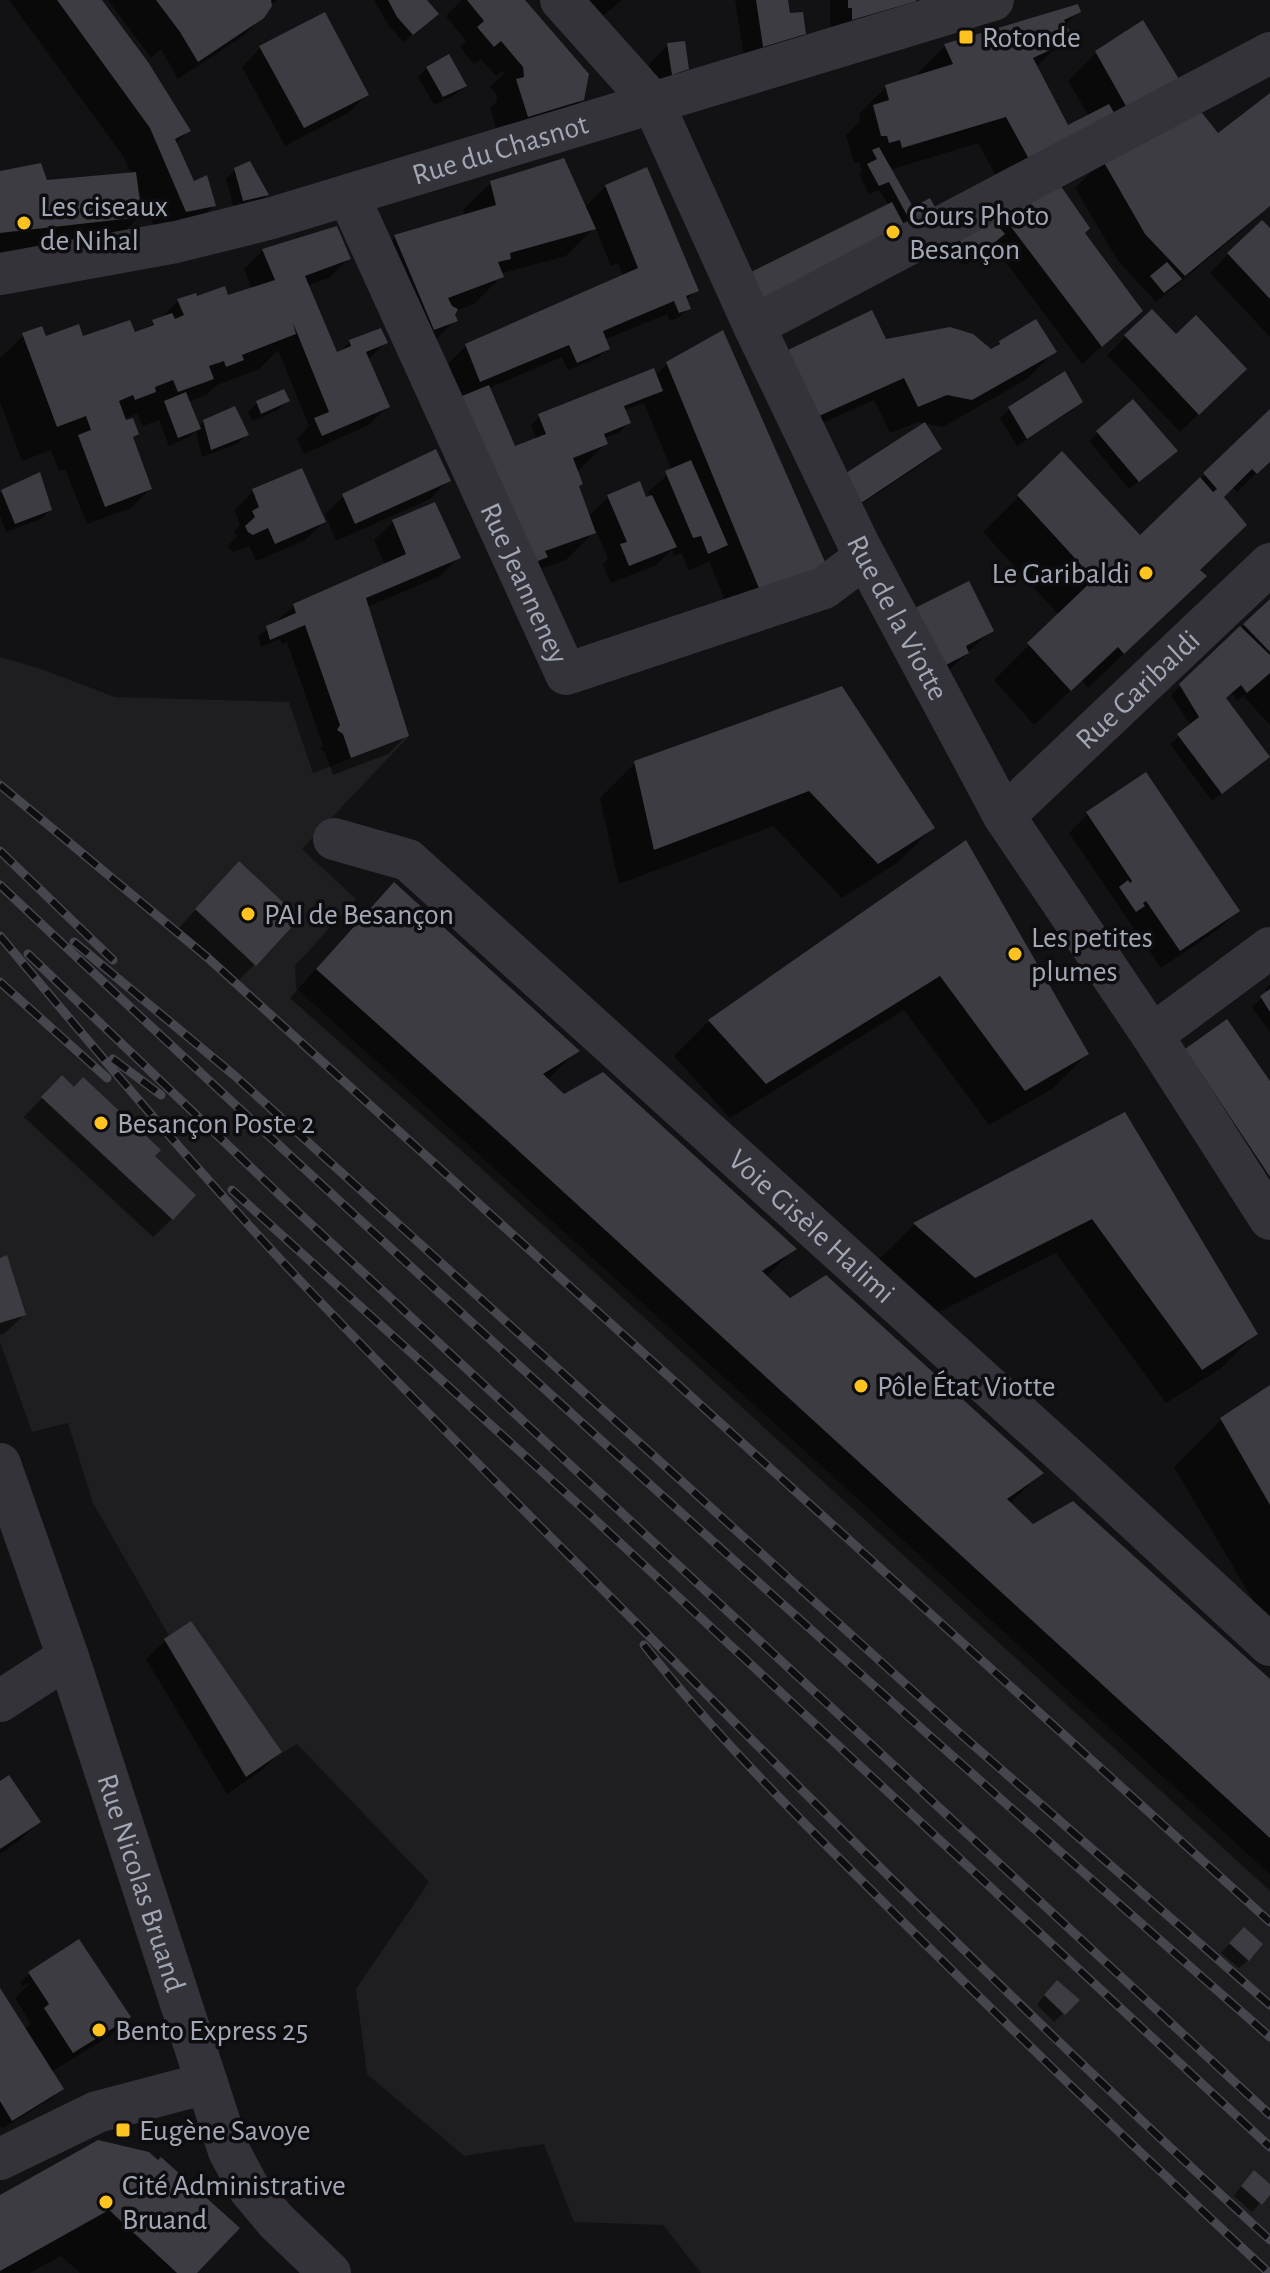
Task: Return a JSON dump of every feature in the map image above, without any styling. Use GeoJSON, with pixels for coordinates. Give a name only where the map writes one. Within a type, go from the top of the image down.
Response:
{"type":"FeatureCollection","features":[{"type":"Feature","properties":{"kind":"street","name":"Rue de la Viotte"},"geometry":{"type":"LineString","coordinates":[[561,0],[653,103],[754,326],[865,557],[1004,816],[1152,1035],[1270,1219]]}},
{"type":"Feature","properties":{"kind":"street","name":"Rue du Chasnot"},"geometry":{"type":"LineString","coordinates":[[0,274],[176,242],[349,197],[993,0]]}},
{"type":"Feature","properties":{"kind":"street"},"geometry":{"type":"LineString","coordinates":[[754,326],[1270,53]]}},
{"type":"Feature","properties":{"kind":"street","name":"Rue Jeanneney"},"geometry":{"type":"LineString","coordinates":[[349,197],[566,674],[824,588],[865,557]]}},
{"type":"Feature","properties":{"kind":"street","name":"Rue Garibaldi"},"geometry":{"type":"LineString","coordinates":[[1004,816],[1270,564]]}},
{"type":"Feature","properties":{"kind":"street","name":"Voie Gisèle Halimi"},"geometry":{"type":"LineString","coordinates":[[334,839],[408,860],[1270,1645]]}},
{"type":"Feature","properties":{"kind":"street"},"geometry":{"type":"LineString","coordinates":[[1152,1035],[1270,948]]}},
{"type":"Feature","properties":{"kind":"street","name":"Rue Nicolas Bruand"},"geometry":{"type":"LineString","coordinates":[[0,1464],[68,1657],[229,2151],[250,2190],[276,2221],[330,2273]]}},
{"type":"Feature","properties":{"kind":"street"},"geometry":{"type":"LineString","coordinates":[[0,1701],[68,1657]]}},
{"type":"Feature","properties":{"kind":"street"},"geometry":{"type":"LineString","coordinates":[[0,2159],[97,2112],[207,2083]]}},
{"type":"Feature","properties":{"kind":"shaded area"},"geometry":{"type":"Polygon","coordinates":[[[0,657],[115,697],[289,702],[313,773],[409,736],[302,849],[356,899],[295,966],[296,988],[1270,1874],[1270,2273],[701,2273],[663,2225],[574,2222],[544,2144],[464,2156],[367,2074],[356,1989],[429,1882],[297,1744],[248,1774],[93,1503],[68,1423],[32,1432],[0,1342],[0,657]]]}},
{"type":"Feature","properties":{"kind":"building"},"geometry":{"type":"Polygon","coordinates":[[[57,0],[102,0],[148,62],[191,131],[175,139],[194,181],[207,175],[216,206],[186,212],[150,128],[57,0]]]}},
{"type":"Feature","properties":{"kind":"building"},"geometry":{"type":"Polygon","coordinates":[[[156,0],[271,0],[272,6],[264,18],[198,62],[156,0]]]}},
{"type":"Feature","properties":{"kind":"building"},"geometry":{"type":"Polygon","coordinates":[[[388,0],[427,0],[439,14],[413,35],[397,17],[388,0]]]}},
{"type":"Feature","properties":{"kind":"building"},"geometry":{"type":"Polygon","coordinates":[[[467,0],[525,0],[589,74],[584,100],[528,117],[516,79],[524,77],[523,67],[501,41],[494,47],[477,27],[484,21],[467,0]]]}},
{"type":"Feature","properties":{"kind":"building"},"geometry":{"type":"Polygon","coordinates":[[[756,0],[788,0],[790,13],[803,12],[806,34],[763,47],[756,0]]]}},
{"type":"Feature","properties":{"kind":"building"},"geometry":{"type":"Polygon","coordinates":[[[848,0],[916,0],[917,1],[852,20],[848,0]]]}},
{"type":"Feature","properties":{"kind":"building"},"geometry":{"type":"Polygon","coordinates":[[[1078,4],[1081,12],[1064,20],[1070,32],[1061,45],[1033,58],[1068,125],[1109,104],[1123,128],[1036,172],[1006,117],[902,148],[900,140],[889,143],[887,136],[881,136],[873,105],[889,100],[885,85],[953,64],[944,44],[1078,4]]]}},
{"type":"Feature","properties":{"kind":"building"},"geometry":{"type":"Polygon","coordinates":[[[325,12],[369,95],[304,128],[259,46],[325,12]]]}},
{"type":"Feature","properties":{"kind":"building"},"geometry":{"type":"Polygon","coordinates":[[[1143,20],[1182,84],[1131,115],[1095,51],[1143,20]]]}},
{"type":"Feature","properties":{"kind":"building"},"geometry":{"type":"Polygon","coordinates":[[[685,41],[689,69],[672,75],[667,43],[685,41]]]}},
{"type":"Feature","properties":{"kind":"building"},"geometry":{"type":"Polygon","coordinates":[[[449,54],[467,86],[443,97],[426,67],[449,54]]]}},
{"type":"Feature","properties":{"kind":"building"},"geometry":{"type":"Polygon","coordinates":[[[1270,93],[1270,206],[1185,276],[1145,234],[1102,159],[1199,109],[1218,133],[1270,93]]]}},
{"type":"Feature","properties":{"kind":"building"},"geometry":{"type":"Polygon","coordinates":[[[879,147],[913,207],[930,198],[943,221],[926,230],[917,216],[909,219],[889,182],[879,186],[867,164],[877,159],[872,150],[879,147]]]}},
{"type":"Feature","properties":{"kind":"building"},"geometry":{"type":"Polygon","coordinates":[[[564,158],[596,229],[510,253],[511,259],[498,262],[504,277],[448,298],[452,306],[458,309],[455,315],[458,321],[434,330],[394,235],[496,205],[490,181],[564,158]]]}},
{"type":"Feature","properties":{"kind":"building"},"geometry":{"type":"Polygon","coordinates":[[[250,161],[269,195],[243,201],[234,168],[250,161]]]}},
{"type":"Feature","properties":{"kind":"building"},"geometry":{"type":"Polygon","coordinates":[[[41,163],[47,180],[136,172],[142,217],[0,233],[0,171],[41,163]]]}},
{"type":"Feature","properties":{"kind":"building"},"geometry":{"type":"Polygon","coordinates":[[[647,167],[699,291],[686,296],[691,309],[679,313],[674,301],[603,331],[610,349],[577,363],[569,345],[480,382],[465,344],[638,268],[605,185],[647,167]]]}},
{"type":"Feature","properties":{"kind":"building"},"geometry":{"type":"Polygon","coordinates":[[[1058,182],[1090,228],[1085,233],[1143,311],[1102,347],[999,211],[1058,182]]]}},
{"type":"Feature","properties":{"kind":"building"},"geometry":{"type":"Polygon","coordinates":[[[892,202],[909,234],[768,307],[751,273],[753,271],[892,202]]]}},
{"type":"Feature","properties":{"kind":"building"},"geometry":{"type":"Polygon","coordinates":[[[990,216],[1005,234],[978,256],[970,255],[955,234],[990,216]]]}},
{"type":"Feature","properties":{"kind":"building"},"geometry":{"type":"Polygon","coordinates":[[[1262,220],[1270,228],[1270,299],[1227,253],[1262,220]]]}},
{"type":"Feature","properties":{"kind":"building"},"geometry":{"type":"Polygon","coordinates":[[[337,226],[351,259],[305,276],[337,352],[351,346],[349,340],[381,328],[388,343],[366,352],[390,407],[322,436],[314,418],[329,412],[293,323],[296,334],[242,355],[244,360],[226,367],[224,361],[209,366],[214,379],[178,392],[173,380],[155,387],[156,392],[135,400],[133,395],[119,401],[126,420],[133,418],[139,434],[133,437],[152,489],[105,507],[78,435],[91,430],[86,416],[57,427],[22,333],[42,326],[46,336],[79,324],[83,336],[130,320],[135,332],[154,325],[152,320],[172,313],[175,319],[184,315],[177,299],[225,286],[228,295],[275,280],[262,249],[337,226]]]}},
{"type":"Feature","properties":{"kind":"building"},"geometry":{"type":"Polygon","coordinates":[[[1167,262],[1182,279],[1164,293],[1150,276],[1167,262]]]}},
{"type":"Feature","properties":{"kind":"building"},"geometry":{"type":"Polygon","coordinates":[[[1152,309],[1176,334],[1196,315],[1247,369],[1199,415],[1124,335],[1152,309]]]}},
{"type":"Feature","properties":{"kind":"building"},"geometry":{"type":"Polygon","coordinates":[[[872,310],[886,339],[950,327],[973,334],[991,349],[1036,319],[1057,352],[972,400],[947,395],[918,407],[904,378],[819,416],[788,350],[872,310]]]}},
{"type":"Feature","properties":{"kind":"building"},"geometry":{"type":"Polygon","coordinates":[[[723,330],[829,571],[763,598],[666,362],[723,330]]]}},
{"type":"Feature","properties":{"kind":"building"},"geometry":{"type":"Polygon","coordinates":[[[654,368],[663,391],[624,406],[631,423],[604,434],[608,444],[573,458],[583,484],[579,486],[596,533],[545,551],[548,557],[533,563],[462,396],[489,385],[515,446],[546,434],[538,414],[654,368]]]}},
{"type":"Feature","properties":{"kind":"building"},"geometry":{"type":"Polygon","coordinates":[[[1065,371],[1083,402],[1027,439],[1008,407],[1065,371]]]}},
{"type":"Feature","properties":{"kind":"building"},"geometry":{"type":"Polygon","coordinates":[[[284,389],[290,401],[261,414],[256,401],[284,389]]]}},
{"type":"Feature","properties":{"kind":"building"},"geometry":{"type":"Polygon","coordinates":[[[186,392],[201,429],[178,438],[164,401],[186,392]]]}},
{"type":"Feature","properties":{"kind":"building"},"geometry":{"type":"Polygon","coordinates":[[[1133,399],[1178,451],[1139,482],[1096,431],[1133,399]]]}},
{"type":"Feature","properties":{"kind":"building"},"geometry":{"type":"Polygon","coordinates":[[[235,406],[249,435],[211,450],[203,420],[235,406]]]}},
{"type":"Feature","properties":{"kind":"building","name":"Le Garibaldi"},"geometry":{"type":"Polygon","coordinates":[[[1270,409],[1270,462],[1257,474],[1252,469],[1224,497],[1247,525],[1200,570],[1207,576],[1124,654],[1118,647],[1071,691],[1027,643],[1094,579],[1017,495],[1062,451],[1140,535],[1200,477],[1213,492],[1217,489],[1203,473],[1270,409]]]}},
{"type":"Feature","properties":{"kind":"building"},"geometry":{"type":"Polygon","coordinates":[[[925,422],[942,449],[861,503],[846,473],[925,422]]]}},
{"type":"Feature","properties":{"kind":"building"},"geometry":{"type":"Polygon","coordinates":[[[436,449],[451,481],[355,524],[342,494],[436,449]]]}},
{"type":"Feature","properties":{"kind":"building"},"geometry":{"type":"Polygon","coordinates":[[[691,460],[728,545],[708,554],[701,536],[693,538],[665,471],[691,460]]]}},
{"type":"Feature","properties":{"kind":"building"},"geometry":{"type":"Polygon","coordinates":[[[302,468],[326,522],[275,544],[268,528],[253,535],[248,532],[245,526],[255,517],[252,511],[259,507],[252,489],[302,468]]]}},
{"type":"Feature","properties":{"kind":"building"},"geometry":{"type":"Polygon","coordinates":[[[40,472],[52,510],[15,524],[1,490],[40,472]]]}},
{"type":"Feature","properties":{"kind":"building"},"geometry":{"type":"Polygon","coordinates":[[[640,481],[646,497],[652,495],[677,547],[629,566],[620,544],[627,542],[607,495],[640,481]]]}},
{"type":"Feature","properties":{"kind":"building"},"geometry":{"type":"Polygon","coordinates":[[[435,502],[461,558],[366,598],[409,736],[351,758],[343,734],[337,730],[340,725],[305,625],[270,640],[266,626],[296,613],[293,604],[406,554],[392,520],[435,502]]]}},
{"type":"Feature","properties":{"kind":"building"},"geometry":{"type":"Polygon","coordinates":[[[969,581],[994,631],[966,646],[969,653],[944,666],[915,608],[969,581]]]}},
{"type":"Feature","properties":{"kind":"building"},"geometry":{"type":"Polygon","coordinates":[[[1270,599],[1270,652],[1243,624],[1270,599]]]}},
{"type":"Feature","properties":{"kind":"building"},"geometry":{"type":"Polygon","coordinates":[[[1240,626],[1270,655],[1270,673],[1247,693],[1241,685],[1226,698],[1270,757],[1222,794],[1177,734],[1199,717],[1179,684],[1240,626]]]}},
{"type":"Feature","properties":{"kind":"building"},"geometry":{"type":"Polygon","coordinates":[[[842,686],[935,828],[878,864],[809,791],[654,850],[634,761],[842,686]]]}},
{"type":"Feature","properties":{"kind":"building"},"geometry":{"type":"Polygon","coordinates":[[[1146,772],[1240,911],[1180,951],[1146,901],[1143,903],[1145,906],[1136,912],[1119,887],[1128,880],[1130,883],[1132,881],[1086,812],[1146,772]]]}},
{"type":"Feature","properties":{"kind":"building"},"geometry":{"type":"Polygon","coordinates":[[[966,840],[1089,1054],[1025,1091],[940,976],[766,1084],[708,1020],[966,840]]]}},
{"type":"Feature","properties":{"kind":"building","name":"PAI de Besançon"},"geometry":{"type":"Polygon","coordinates":[[[239,861],[300,918],[256,966],[195,909],[239,861]]]}},
{"type":"Feature","properties":{"kind":"building","name":"Pôle État Viotte"},"geometry":{"type":"Polygon","coordinates":[[[394,882],[580,1051],[543,1074],[564,1094],[603,1072],[797,1249],[762,1271],[790,1298],[826,1275],[1044,1473],[1007,1499],[1033,1524],[1073,1501],[1270,1679],[1270,1838],[316,969],[394,882]]]}},
{"type":"Feature","properties":{"kind":"building"},"geometry":{"type":"Polygon","coordinates":[[[1270,989],[1270,1012],[1260,996],[1270,989]]]}},
{"type":"Feature","properties":{"kind":"building"},"geometry":{"type":"Polygon","coordinates":[[[1227,1019],[1270,1081],[1270,1177],[1185,1049],[1227,1019]]]}},
{"type":"Feature","properties":{"kind":"building","name":"Besançon Poste 2"},"geometry":{"type":"Polygon","coordinates":[[[62,1075],[74,1087],[83,1077],[161,1150],[155,1156],[196,1195],[173,1220],[41,1097],[62,1075]]]}},
{"type":"Feature","properties":{"kind":"building"},"geometry":{"type":"Polygon","coordinates":[[[1125,1112],[1258,1334],[1202,1370],[1092,1219],[975,1278],[913,1223],[1125,1112]]]}},
{"type":"Feature","properties":{"kind":"building"},"geometry":{"type":"Polygon","coordinates":[[[7,1255],[26,1315],[0,1323],[0,1258],[7,1255]]]}},
{"type":"Feature","properties":{"kind":"building"},"geometry":{"type":"Polygon","coordinates":[[[1270,1385],[1270,1505],[1220,1418],[1270,1385]]]}},
{"type":"Feature","properties":{"kind":"building"},"geometry":{"type":"Polygon","coordinates":[[[191,1621],[282,1752],[246,1777],[164,1639],[191,1621]]]}},
{"type":"Feature","properties":{"kind":"building"},"geometry":{"type":"Polygon","coordinates":[[[9,1775],[41,1822],[0,1849],[0,1781],[9,1775]]]}},
{"type":"Feature","properties":{"kind":"building"},"geometry":{"type":"Polygon","coordinates":[[[1244,1927],[1263,1944],[1249,1961],[1229,1943],[1244,1927]]]}},
{"type":"Feature","properties":{"kind":"building"},"geometry":{"type":"Polygon","coordinates":[[[79,1939],[131,2017],[73,2053],[44,2008],[49,2004],[28,1972],[79,1939]]]}},
{"type":"Feature","properties":{"kind":"building"},"geometry":{"type":"Polygon","coordinates":[[[1057,1980],[1080,2000],[1065,2015],[1044,1995],[1057,1980]]]}},
{"type":"Feature","properties":{"kind":"building"},"geometry":{"type":"Polygon","coordinates":[[[0,1988],[64,2089],[12,2121],[0,2101],[0,1988]]]}},
{"type":"Feature","properties":{"kind":"building","name":"Cité Administrative Bruand"},"geometry":{"type":"Polygon","coordinates":[[[98,2140],[149,2152],[158,2160],[161,2157],[240,2228],[197,2273],[177,2273],[109,2210],[0,2271],[0,2195],[98,2140]]]}},
{"type":"Feature","properties":{"kind":"building"},"geometry":{"type":"Polygon","coordinates":[[[1254,2170],[1270,2184],[1270,2195],[1262,2205],[1241,2186],[1254,2170]]]}},
{"type":"Feature","properties":{"kind":"railway"},"geometry":{"type":"LineString","coordinates":[[0,785],[208,958],[1270,1922]]}},
{"type":"Feature","properties":{"kind":"railway"},"geometry":{"type":"LineString","coordinates":[[0,851],[113,960]]}},
{"type":"Feature","properties":{"kind":"railway"},"geometry":{"type":"LineString","coordinates":[[0,885],[630,1467],[1270,2037]]}},
{"type":"Feature","properties":{"kind":"railway"},"geometry":{"type":"LineString","coordinates":[[0,936],[228,1202],[391,1375],[877,1865],[1111,2092],[1270,2240]]}},
{"type":"Feature","properties":{"kind":"railway"},"geometry":{"type":"LineString","coordinates":[[74,942],[235,1076],[955,1729],[1270,2005]]}},
{"type":"Feature","properties":{"kind":"railway"},"geometry":{"type":"LineString","coordinates":[[28,954],[286,1201],[1270,2115]]}},
{"type":"Feature","properties":{"kind":"railway"},"geometry":{"type":"LineString","coordinates":[[0,982],[107,1078]]}},
{"type":"Feature","properties":{"kind":"railway"},"geometry":{"type":"LineString","coordinates":[[113,1059],[161,1095]]}},
{"type":"Feature","properties":{"kind":"railway"},"geometry":{"type":"LineString","coordinates":[[232,1190],[590,1515],[1270,2147]]}},
{"type":"Feature","properties":{"kind":"railway"},"geometry":{"type":"LineString","coordinates":[[644,1645],[735,1751],[831,1850],[1128,2141],[1269,2273]]}},
{"type":"Feature","properties":{"kind":"place","name":"Rotonde"},"geometry":{"type":"Point","coordinates":[966,37]}},
{"type":"Feature","properties":{"kind":"place","name":"Les ciseaux de Nihal"},"geometry":{"type":"Point","coordinates":[24,223]}},
{"type":"Feature","properties":{"kind":"place","name":"Cours Photo Besançon"},"geometry":{"type":"Point","coordinates":[893,232]}},
{"type":"Feature","properties":{"kind":"place","name":"Le Garibaldi"},"geometry":{"type":"Point","coordinates":[1146,573]}},
{"type":"Feature","properties":{"kind":"place","name":"PAI de Besançon"},"geometry":{"type":"Point","coordinates":[248,914]}},
{"type":"Feature","properties":{"kind":"place","name":"Les petites plumes"},"geometry":{"type":"Point","coordinates":[1015,954]}},
{"type":"Feature","properties":{"kind":"place","name":"Besançon Poste 2"},"geometry":{"type":"Point","coordinates":[101,1123]}},
{"type":"Feature","properties":{"kind":"place","name":"Pôle État Viotte"},"geometry":{"type":"Point","coordinates":[861,1386]}},
{"type":"Feature","properties":{"kind":"place","name":"Bento Express 25"},"geometry":{"type":"Point","coordinates":[99,2030]}},
{"type":"Feature","properties":{"kind":"place","name":"Eugène Savoye"},"geometry":{"type":"Point","coordinates":[123,2130]}},
{"type":"Feature","properties":{"kind":"place","name":"Cité Administrative Bruand"},"geometry":{"type":"Point","coordinates":[106,2202]}}]}
